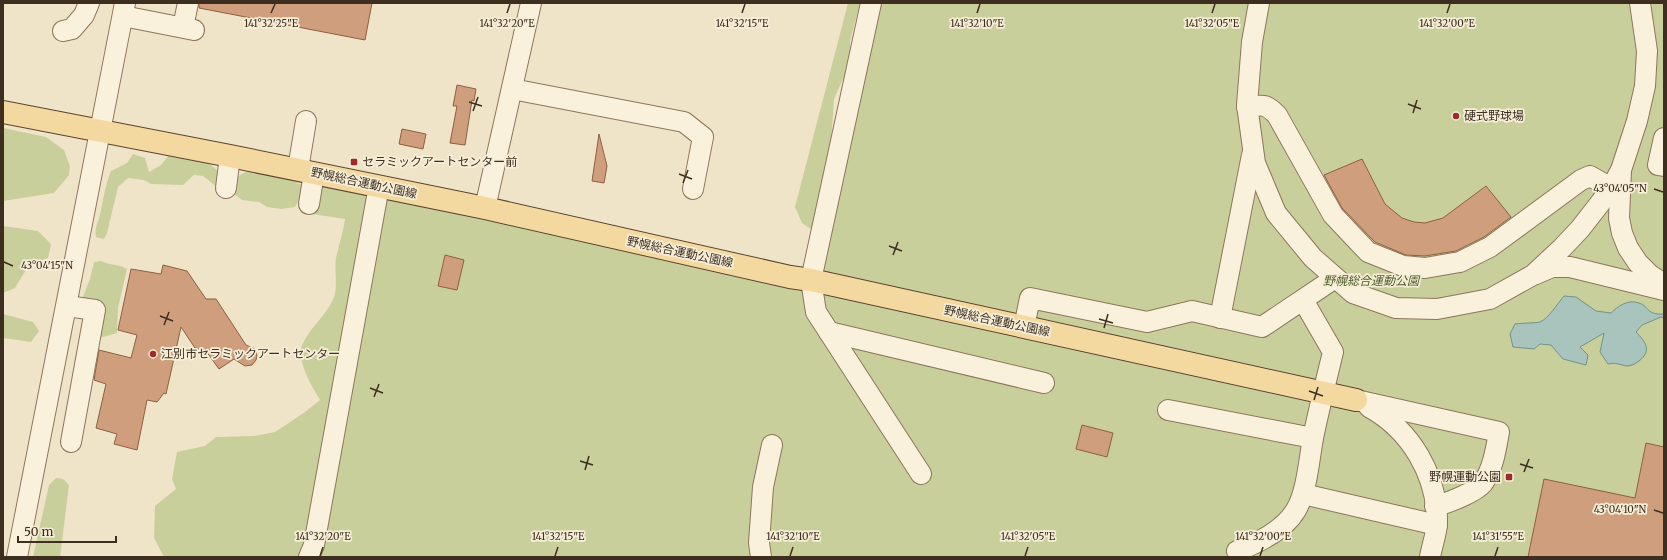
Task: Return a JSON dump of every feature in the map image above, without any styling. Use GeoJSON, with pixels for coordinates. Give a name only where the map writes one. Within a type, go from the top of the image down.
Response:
{"type":"FeatureCollection","features":[{"type":"Feature","properties":{"kind":"main road","name":"野幌総合運動公園線"},"geometry":{"type":"LineString","coordinates":[[3,112],[306,171],[485,208],[790,277],[811,280],[1356,400]]}},
{"type":"Feature","properties":{"kind":"street"},"geometry":{"type":"LineString","coordinates":[[62,30],[72,29],[84,16],[89,3]]}},
{"type":"Feature","properties":{"kind":"street"},"geometry":{"type":"LineString","coordinates":[[17,557],[124,9],[189,29],[188,3]]}},
{"type":"Feature","properties":{"kind":"street"},"geometry":{"type":"LineString","coordinates":[[485,208],[531,3]]}},
{"type":"Feature","properties":{"kind":"street"},"geometry":{"type":"LineString","coordinates":[[871,3],[811,280],[816,312],[921,474]]}},
{"type":"Feature","properties":{"kind":"street"},"geometry":{"type":"LineString","coordinates":[[1259,3],[1252,42],[1247,107],[1255,163],[1276,213],[1313,258],[1353,293],[1396,308],[1437,309],[1490,299],[1533,275],[1552,267],[1570,267],[1664,290]]}},
{"type":"Feature","properties":{"kind":"street"},"geometry":{"type":"LineString","coordinates":[[1533,275],[1580,229],[1611,188],[1621,170],[1637,120],[1645,86],[1647,51],[1640,3]]}},
{"type":"Feature","properties":{"kind":"street"},"geometry":{"type":"LineString","coordinates":[[512,89],[684,122],[703,137],[693,189]]}},
{"type":"Feature","properties":{"kind":"street"},"geometry":{"type":"LineString","coordinates":[[1247,107],[1262,105],[1268,106],[1277,115],[1333,215],[1368,252],[1403,266],[1425,268],[1460,262],[1490,247],[1581,180],[1590,176],[1611,188]]}},
{"type":"Feature","properties":{"kind":"street"},"geometry":{"type":"LineString","coordinates":[[306,121],[306,171],[309,204]]}},
{"type":"Feature","properties":{"kind":"street"},"geometry":{"type":"LineString","coordinates":[[1664,138],[1658,165],[1664,166]]}},
{"type":"Feature","properties":{"kind":"street"},"geometry":{"type":"LineString","coordinates":[[1220,318],[1253,150]]}},
{"type":"Feature","properties":{"kind":"street"},"geometry":{"type":"LineString","coordinates":[[226,188],[230,156]]}},
{"type":"Feature","properties":{"kind":"street"},"geometry":{"type":"LineString","coordinates":[[1621,170],[1619,218],[1622,233],[1628,248],[1638,263],[1650,275],[1664,284]]}},
{"type":"Feature","properties":{"kind":"street"},"geometry":{"type":"LineString","coordinates":[[309,557],[314,544],[379,186]]}},
{"type":"Feature","properties":{"kind":"street"},"geometry":{"type":"LineString","coordinates":[[1024,327],[1030,298],[1148,322],[1192,311],[1262,327],[1335,278]]}},
{"type":"Feature","properties":{"kind":"street"},"geometry":{"type":"LineString","coordinates":[[1237,551],[1251,546],[1283,525],[1297,509],[1303,494],[1313,438],[1333,352],[1303,300]]}},
{"type":"Feature","properties":{"kind":"street"},"geometry":{"type":"LineString","coordinates":[[67,306],[95,310],[70,442]]}},
{"type":"Feature","properties":{"kind":"street"},"geometry":{"type":"LineString","coordinates":[[829,332],[1044,383]]}},
{"type":"Feature","properties":{"kind":"street"},"geometry":{"type":"LineString","coordinates":[[1303,494],[1436,515],[1454,500],[1482,485],[1488,474],[1499,432],[1356,400]]}},
{"type":"Feature","properties":{"kind":"street"},"geometry":{"type":"LineString","coordinates":[[1356,400],[1388,420],[1401,432],[1413,446],[1425,466],[1433,489],[1436,515],[1430,557]]}},
{"type":"Feature","properties":{"kind":"street"},"geometry":{"type":"LineString","coordinates":[[1168,410],[1313,438]]}},
{"type":"Feature","properties":{"kind":"street"},"geometry":{"type":"LineString","coordinates":[[761,557],[759,543],[763,487],[772,445]]}},
{"type":"Feature","properties":{"kind":"green space"},"geometry":{"type":"Polygon","coordinates":[[[848,3],[860,3],[850,41],[851,61],[834,99],[831,143],[814,223],[811,229],[802,223],[795,207],[848,3]]]}},
{"type":"Feature","properties":{"kind":"green space","name":"野幌総合運動公園"},"geometry":{"type":"Polygon","coordinates":[[[881,3],[1664,3],[1664,557],[316,557],[308,543],[299,557],[164,557],[154,538],[155,506],[176,489],[172,479],[177,452],[205,446],[216,437],[254,436],[275,432],[320,400],[306,373],[301,357],[301,350],[306,337],[334,297],[336,288],[336,258],[345,219],[306,213],[318,183],[457,211],[818,294],[881,3]]]}},
{"type":"Feature","properties":{"kind":"green space"},"geometry":{"type":"Polygon","coordinates":[[[3,128],[46,137],[64,150],[70,166],[69,175],[54,193],[3,201],[3,128]]]}},
{"type":"Feature","properties":{"kind":"green space"},"geometry":{"type":"Polygon","coordinates":[[[133,154],[145,158],[149,172],[161,165],[169,155],[204,161],[210,164],[221,176],[217,187],[203,176],[194,175],[183,185],[151,184],[144,180],[128,178],[118,187],[107,233],[104,239],[96,237],[96,229],[111,171],[127,163],[133,154]]]}},
{"type":"Feature","properties":{"kind":"green space"},"geometry":{"type":"Polygon","coordinates":[[[251,170],[284,177],[302,185],[301,196],[295,207],[281,209],[267,207],[259,202],[242,200],[234,194],[237,178],[251,170]]]}},
{"type":"Feature","properties":{"kind":"green space"},"geometry":{"type":"Polygon","coordinates":[[[3,226],[38,231],[51,244],[48,258],[29,265],[15,288],[3,293],[3,226]]]}},
{"type":"Feature","properties":{"kind":"green space"},"geometry":{"type":"Polygon","coordinates":[[[101,261],[127,269],[118,308],[117,333],[96,339],[82,299],[90,279],[94,262],[101,261]]]}},
{"type":"Feature","properties":{"kind":"green space"},"geometry":{"type":"Polygon","coordinates":[[[3,314],[33,322],[39,331],[31,342],[3,338],[3,314]]]}},
{"type":"Feature","properties":{"kind":"green space"},"geometry":{"type":"Polygon","coordinates":[[[56,478],[63,479],[69,485],[60,557],[33,557],[49,485],[56,478]]]}},
{"type":"Feature","properties":{"kind":"water"},"geometry":{"type":"Polygon","coordinates":[[[1564,296],[1576,297],[1596,311],[1611,313],[1624,304],[1635,302],[1639,303],[1651,312],[1664,314],[1664,318],[1661,317],[1642,325],[1636,332],[1643,339],[1646,350],[1645,354],[1639,361],[1630,366],[1616,363],[1608,364],[1600,352],[1604,333],[1580,347],[1588,355],[1586,365],[1563,359],[1551,345],[1540,344],[1534,349],[1513,347],[1510,334],[1515,324],[1540,322],[1550,314],[1564,296]]]}},
{"type":"Feature","properties":{"kind":"building"},"geometry":{"type":"Polygon","coordinates":[[[199,3],[372,3],[365,40],[199,8],[199,3]]]}},
{"type":"Feature","properties":{"kind":"building"},"geometry":{"type":"Polygon","coordinates":[[[457,85],[476,89],[474,101],[472,100],[465,145],[450,143],[457,106],[453,106],[457,85]]]}},
{"type":"Feature","properties":{"kind":"building"},"geometry":{"type":"Polygon","coordinates":[[[402,129],[426,134],[423,149],[399,144],[402,129]]]}},
{"type":"Feature","properties":{"kind":"building"},"geometry":{"type":"Polygon","coordinates":[[[599,134],[607,166],[604,183],[592,181],[599,134]]]}},
{"type":"Feature","properties":{"kind":"building"},"geometry":{"type":"Polygon","coordinates":[[[1362,159],[1385,204],[1402,218],[1414,222],[1425,223],[1443,218],[1486,186],[1511,217],[1484,237],[1456,251],[1425,256],[1406,255],[1375,242],[1342,208],[1324,175],[1362,159]]]}},
{"type":"Feature","properties":{"kind":"building"},"geometry":{"type":"Polygon","coordinates":[[[445,255],[464,260],[457,290],[438,286],[445,255]]]}},
{"type":"Feature","properties":{"kind":"building","name":"江別市セラミックアートセンター"},"geometry":{"type":"Polygon","coordinates":[[[163,265],[187,271],[206,299],[216,299],[246,345],[255,349],[257,356],[252,365],[245,366],[234,359],[219,369],[206,351],[195,348],[181,327],[166,394],[164,393],[157,402],[147,400],[137,450],[114,444],[117,434],[96,428],[106,384],[94,380],[99,350],[131,358],[137,335],[118,330],[131,269],[161,274],[163,265]]]}},
{"type":"Feature","properties":{"kind":"building"},"geometry":{"type":"Polygon","coordinates":[[[1082,425],[1113,433],[1107,457],[1076,449],[1082,425]]]}},
{"type":"Feature","properties":{"kind":"building"},"geometry":{"type":"Polygon","coordinates":[[[1646,443],[1664,447],[1664,557],[1528,557],[1544,479],[1635,498],[1646,443]]]}},
{"type":"Feature","properties":{"kind":"place","name":"硬式野球場"},"geometry":{"type":"Point","coordinates":[1456,116]}},
{"type":"Feature","properties":{"kind":"place","name":"セラミックアートセンター前"},"geometry":{"type":"Point","coordinates":[354,162]}},
{"type":"Feature","properties":{"kind":"place","name":"江別市セラミックアートセンター"},"geometry":{"type":"Point","coordinates":[153,354]}},
{"type":"Feature","properties":{"kind":"place","name":"野幌運動公園"},"geometry":{"type":"Point","coordinates":[1509,477]}}]}
